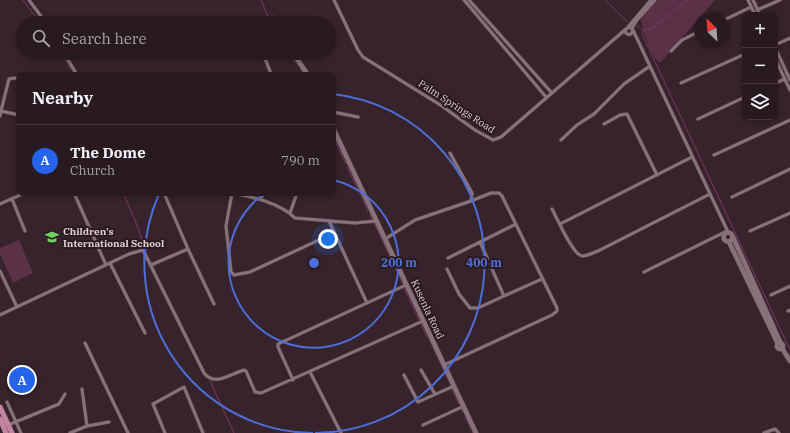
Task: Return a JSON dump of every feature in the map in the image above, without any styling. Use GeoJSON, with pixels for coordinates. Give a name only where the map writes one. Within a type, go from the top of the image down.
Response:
{"type":"FeatureCollection","features":[{"type":"Feature","properties":{"kind":"main road"},"geometry":{"type":"LineString","coordinates":[[298,60],[306,72]]}},
{"type":"Feature","properties":{"kind":"main road","name":"Kusenla Road"},"geometry":{"type":"LineString","coordinates":[[336,134],[476,433]]}},
{"type":"Feature","properties":{"kind":"main road"},"geometry":{"type":"LineString","coordinates":[[780,345],[733,237],[731,233],[727,232],[724,238],[729,242],[780,345],[790,361]]}},
{"type":"Feature","properties":{"kind":"main road"},"geometry":{"type":"LineString","coordinates":[[729,242],[733,237]]}},
{"type":"Feature","properties":{"kind":"main road"},"geometry":{"type":"LineString","coordinates":[[0,407],[12,433]]}},
{"type":"Feature","properties":{"kind":"main road"},"geometry":{"type":"LineString","coordinates":[[0,419],[6,433]]}},
{"type":"Feature","properties":{"kind":"street"},"geometry":{"type":"LineString","coordinates":[[29,0],[41,16]]}},
{"type":"Feature","properties":{"kind":"street","name":"Palm Springs Road"},"geometry":{"type":"LineString","coordinates":[[334,0],[358,50],[363,57],[442,106],[483,136],[492,140],[501,137],[620,33],[630,29]]}},
{"type":"Feature","properties":{"kind":"street"},"geometry":{"type":"LineString","coordinates":[[464,0],[546,97]]}},
{"type":"Feature","properties":{"kind":"street"},"geometry":{"type":"LineString","coordinates":[[469,0],[551,92]]}},
{"type":"Feature","properties":{"kind":"street"},"geometry":{"type":"LineString","coordinates":[[628,34],[651,0]]}},
{"type":"Feature","properties":{"kind":"street"},"geometry":{"type":"LineString","coordinates":[[628,34],[630,29],[655,0]]}},
{"type":"Feature","properties":{"kind":"street"},"geometry":{"type":"LineString","coordinates":[[748,0],[754,12]]}},
{"type":"Feature","properties":{"kind":"street"},"geometry":{"type":"LineString","coordinates":[[753,0],[757,10],[780,0]]}},
{"type":"Feature","properties":{"kind":"street"},"geometry":{"type":"LineString","coordinates":[[730,17],[751,7]]}},
{"type":"Feature","properties":{"kind":"street"},"geometry":{"type":"LineString","coordinates":[[630,29],[650,66],[727,232],[644,272]]}},
{"type":"Feature","properties":{"kind":"street"},"geometry":{"type":"LineString","coordinates":[[620,33],[635,36]]}},
{"type":"Feature","properties":{"kind":"street"},"geometry":{"type":"LineString","coordinates":[[671,51],[682,40],[694,34]]}},
{"type":"Feature","properties":{"kind":"street"},"geometry":{"type":"LineString","coordinates":[[778,44],[790,38]]}},
{"type":"Feature","properties":{"kind":"street"},"geometry":{"type":"LineString","coordinates":[[776,48],[790,80]]}},
{"type":"Feature","properties":{"kind":"street"},"geometry":{"type":"LineString","coordinates":[[681,83],[742,55]]}},
{"type":"Feature","properties":{"kind":"street"},"geometry":{"type":"LineString","coordinates":[[68,60],[75,72]]}},
{"type":"Feature","properties":{"kind":"street"},"geometry":{"type":"LineString","coordinates":[[266,60],[270,72]]}},
{"type":"Feature","properties":{"kind":"street"},"geometry":{"type":"LineString","coordinates":[[778,64],[790,90]]}},
{"type":"Feature","properties":{"kind":"street"},"geometry":{"type":"LineString","coordinates":[[561,140],[577,125],[594,114],[624,84],[650,66]]}},
{"type":"Feature","properties":{"kind":"street"},"geometry":{"type":"LineString","coordinates":[[0,116],[9,79],[16,78]]}},
{"type":"Feature","properties":{"kind":"street"},"geometry":{"type":"LineString","coordinates":[[778,82],[785,79]]}},
{"type":"Feature","properties":{"kind":"street"},"geometry":{"type":"LineString","coordinates":[[536,85],[542,81]]}},
{"type":"Feature","properties":{"kind":"street"},"geometry":{"type":"LineString","coordinates":[[698,119],[742,98]]}},
{"type":"Feature","properties":{"kind":"street"},"geometry":{"type":"LineString","coordinates":[[0,111],[16,114]]}},
{"type":"Feature","properties":{"kind":"street"},"geometry":{"type":"LineString","coordinates":[[336,113],[358,117]]}},
{"type":"Feature","properties":{"kind":"street"},"geometry":{"type":"LineString","coordinates":[[604,124],[620,115],[627,114],[657,175]]}},
{"type":"Feature","properties":{"kind":"street"},"geometry":{"type":"LineString","coordinates":[[714,155],[790,120]]}},
{"type":"Feature","properties":{"kind":"street"},"geometry":{"type":"LineString","coordinates":[[450,153],[472,193],[471,201]]}},
{"type":"Feature","properties":{"kind":"street"},"geometry":{"type":"LineString","coordinates":[[560,224],[692,156]]}},
{"type":"Feature","properties":{"kind":"street"},"geometry":{"type":"LineString","coordinates":[[732,197],[790,170]]}},
{"type":"Feature","properties":{"kind":"street"},"geometry":{"type":"LineString","coordinates":[[385,239],[415,220],[491,193],[499,193],[516,224],[557,308],[555,313],[444,365]]}},
{"type":"Feature","properties":{"kind":"street"},"geometry":{"type":"LineString","coordinates":[[552,209],[575,251],[579,254],[586,255],[710,194]]}},
{"type":"Feature","properties":{"kind":"street"},"geometry":{"type":"LineString","coordinates":[[0,204],[18,196]]}},
{"type":"Feature","properties":{"kind":"street"},"geometry":{"type":"LineString","coordinates":[[75,196],[108,264],[145,333]]}},
{"type":"Feature","properties":{"kind":"street"},"geometry":{"type":"LineString","coordinates":[[165,196],[214,304]]}},
{"type":"Feature","properties":{"kind":"street"},"geometry":{"type":"LineString","coordinates":[[231,196],[226,226],[231,272],[234,275],[250,272],[334,233]]}},
{"type":"Feature","properties":{"kind":"street"},"geometry":{"type":"LineString","coordinates":[[246,196],[261,199],[267,204],[278,206],[290,213],[295,218],[356,223],[376,220]]}},
{"type":"Feature","properties":{"kind":"street"},"geometry":{"type":"LineString","coordinates":[[290,213],[296,196]]}},
{"type":"Feature","properties":{"kind":"street"},"geometry":{"type":"LineString","coordinates":[[12,199],[25,231]]}},
{"type":"Feature","properties":{"kind":"street"},"geometry":{"type":"LineString","coordinates":[[750,231],[790,212]]}},
{"type":"Feature","properties":{"kind":"street"},"geometry":{"type":"LineString","coordinates":[[329,221],[368,303]]}},
{"type":"Feature","properties":{"kind":"street"},"geometry":{"type":"LineString","coordinates":[[448,258],[516,224]]}},
{"type":"Feature","properties":{"kind":"street"},"geometry":{"type":"LineString","coordinates":[[480,242],[504,296]]}},
{"type":"Feature","properties":{"kind":"street"},"geometry":{"type":"LineString","coordinates":[[151,265],[188,249]]}},
{"type":"Feature","properties":{"kind":"street"},"geometry":{"type":"LineString","coordinates":[[0,315],[108,264],[143,250],[204,373],[208,378],[215,380],[244,370],[246,371],[256,392],[260,394],[424,321]]}},
{"type":"Feature","properties":{"kind":"street"},"geometry":{"type":"LineString","coordinates":[[447,269],[460,294],[470,308],[478,308],[542,279]]}},
{"type":"Feature","properties":{"kind":"street"},"geometry":{"type":"LineString","coordinates":[[0,271],[17,307]]}},
{"type":"Feature","properties":{"kind":"street"},"geometry":{"type":"LineString","coordinates":[[293,380],[278,344],[406,285]]}},
{"type":"Feature","properties":{"kind":"street"},"geometry":{"type":"LineString","coordinates":[[771,295],[790,286]]}},
{"type":"Feature","properties":{"kind":"street"},"geometry":{"type":"LineString","coordinates":[[85,343],[128,433]]}},
{"type":"Feature","properties":{"kind":"street"},"geometry":{"type":"LineString","coordinates":[[422,370],[435,394]]}},
{"type":"Feature","properties":{"kind":"street"},"geometry":{"type":"LineString","coordinates":[[310,372],[341,433]]}},
{"type":"Feature","properties":{"kind":"street"},"geometry":{"type":"LineString","coordinates":[[404,375],[418,402],[454,386]]}},
{"type":"Feature","properties":{"kind":"street"},"geometry":{"type":"LineString","coordinates":[[165,433],[153,404],[184,387],[203,433]]}},
{"type":"Feature","properties":{"kind":"street"},"geometry":{"type":"LineString","coordinates":[[82,389],[86,426]]}},
{"type":"Feature","properties":{"kind":"street"},"geometry":{"type":"LineString","coordinates":[[8,425],[59,404],[65,394]]}},
{"type":"Feature","properties":{"kind":"street"},"geometry":{"type":"LineString","coordinates":[[7,402],[21,433]]}},
{"type":"Feature","properties":{"kind":"street"},"geometry":{"type":"LineString","coordinates":[[423,425],[464,406]]}},
{"type":"Feature","properties":{"kind":"street"},"geometry":{"type":"LineString","coordinates":[[70,433],[86,426],[109,422]]}},
{"type":"Feature","properties":{"kind":"street"},"geometry":{"type":"LineString","coordinates":[[764,433],[775,429],[779,433]]}},
{"type":"Feature","properties":{"kind":"shaded area"},"geometry":{"type":"Polygon","coordinates":[[[656,0],[715,0],[705,12],[694,12],[694,24],[660,63],[656,60],[650,49],[640,17],[656,0]]]}},
{"type":"Feature","properties":{"kind":"shaded area"},"geometry":{"type":"Polygon","coordinates":[[[19,240],[33,273],[13,283],[0,254],[0,248],[19,240]]]}},
{"type":"Feature","properties":{"kind":"waterway"},"geometry":{"type":"LineString","coordinates":[[23,0],[35,16]]}},
{"type":"Feature","properties":{"kind":"waterway"},"geometry":{"type":"LineString","coordinates":[[261,0],[268,16]]}},
{"type":"Feature","properties":{"kind":"waterway"},"geometry":{"type":"LineString","coordinates":[[605,0],[627,22]]}},
{"type":"Feature","properties":{"kind":"waterway"},"geometry":{"type":"LineString","coordinates":[[643,30],[652,29],[687,0]]}},
{"type":"Feature","properties":{"kind":"waterway"},"geometry":{"type":"LineString","coordinates":[[636,25],[643,30],[643,36],[790,350]]}},
{"type":"Feature","properties":{"kind":"waterway"},"geometry":{"type":"LineString","coordinates":[[65,60],[72,70]]}},
{"type":"Feature","properties":{"kind":"waterway"},"geometry":{"type":"LineString","coordinates":[[294,60],[300,67],[302,72]]}},
{"type":"Feature","properties":{"kind":"waterway"},"geometry":{"type":"LineString","coordinates":[[336,143],[346,164]]}},
{"type":"Feature","properties":{"kind":"waterway"},"geometry":{"type":"LineString","coordinates":[[347,167],[358,190]]}},
{"type":"Feature","properties":{"kind":"waterway"},"geometry":{"type":"LineString","coordinates":[[360,193],[368,211]]}},
{"type":"Feature","properties":{"kind":"waterway"},"geometry":{"type":"LineString","coordinates":[[124,196],[146,251]]}},
{"type":"Feature","properties":{"kind":"waterway"},"geometry":{"type":"LineString","coordinates":[[370,214],[372,219]]}},
{"type":"Feature","properties":{"kind":"waterway"},"geometry":{"type":"LineString","coordinates":[[374,223],[403,284]]}},
{"type":"Feature","properties":{"kind":"waterway"},"geometry":{"type":"LineString","coordinates":[[148,256],[160,281]]}},
{"type":"Feature","properties":{"kind":"waterway"},"geometry":{"type":"LineString","coordinates":[[404,288],[419,320]]}},
{"type":"Feature","properties":{"kind":"waterway"},"geometry":{"type":"LineString","coordinates":[[421,324],[427,337]]}},
{"type":"Feature","properties":{"kind":"waterway"},"geometry":{"type":"LineString","coordinates":[[430,341],[451,386]]}},
{"type":"Feature","properties":{"kind":"waterway"},"geometry":{"type":"LineString","coordinates":[[210,381],[234,433]]}},
{"type":"Feature","properties":{"kind":"waterway"},"geometry":{"type":"LineString","coordinates":[[452,390],[459,404]]}},
{"type":"Feature","properties":{"kind":"waterway"},"geometry":{"type":"LineString","coordinates":[[461,408],[463,413]]}},
{"type":"Feature","properties":{"kind":"waterway"},"geometry":{"type":"LineString","coordinates":[[465,417],[473,433]]}},
{"type":"Feature","properties":{"kind":"place","name":"Children's International School"},"geometry":{"type":"Point","coordinates":[52,237]}},
{"type":"Feature","properties":{"kind":"place","name":"The Dome"},"geometry":{"type":"Point","coordinates":[22,380]}}]}
